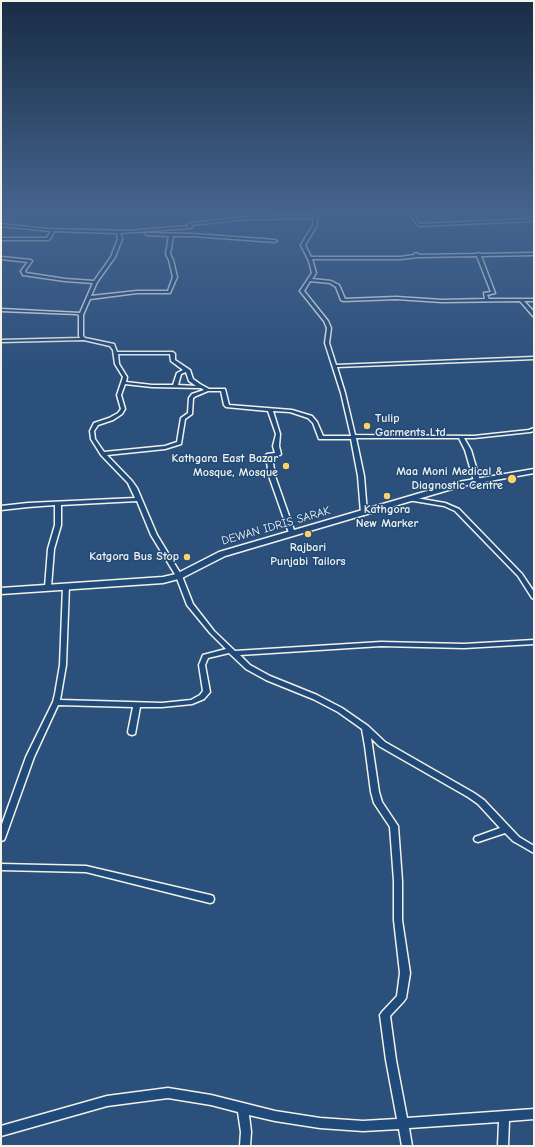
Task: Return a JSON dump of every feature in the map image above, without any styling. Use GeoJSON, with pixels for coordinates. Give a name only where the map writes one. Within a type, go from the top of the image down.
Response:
{"type":"FeatureCollection","features":[{"type":"Feature","properties":{"kind":"main road","name":"DEWAN IDRIS SARAK"},"geometry":{"type":"LineString","coordinates":[[1,591],[163,580],[179,576],[222,554],[410,499],[477,482],[533,472]]}},
{"type":"Feature","properties":{"kind":"street"},"geometry":{"type":"LineString","coordinates":[[27,266],[23,271],[24,274],[65,280],[94,282]]}},
{"type":"Feature","properties":{"kind":"street"},"geometry":{"type":"LineString","coordinates":[[84,339],[81,336],[81,315],[94,282],[107,266]]}},
{"type":"Feature","properties":{"kind":"street"},"geometry":{"type":"LineString","coordinates":[[88,298],[123,293],[169,292],[174,276],[172,266]]}},
{"type":"Feature","properties":{"kind":"street"},"geometry":{"type":"LineString","coordinates":[[312,266],[314,273],[302,291],[326,321],[328,328],[327,343],[343,393],[361,476],[364,513]]}},
{"type":"Feature","properties":{"kind":"street"},"geometry":{"type":"LineString","coordinates":[[483,266],[493,292],[485,294],[488,300]]}},
{"type":"Feature","properties":{"kind":"street"},"geometry":{"type":"LineString","coordinates":[[309,280],[331,282],[338,286],[343,300],[396,298],[442,301],[534,300]]}},
{"type":"Feature","properties":{"kind":"street"},"geometry":{"type":"LineString","coordinates":[[520,300],[534,315]]}},
{"type":"Feature","properties":{"kind":"street"},"geometry":{"type":"LineString","coordinates":[[1,310],[78,313],[81,315]]}},
{"type":"Feature","properties":{"kind":"street"},"geometry":{"type":"LineString","coordinates":[[1,341],[84,339],[112,345],[116,353],[117,364],[125,376],[120,395],[123,409],[110,419],[97,423],[92,431],[93,439],[103,454],[130,482],[154,535],[179,576],[190,605],[212,632],[248,667],[268,678],[315,697],[340,710],[365,728],[382,744],[397,754],[471,795],[481,802],[516,839],[534,850]]}},
{"type":"Feature","properties":{"kind":"street"},"geometry":{"type":"LineString","coordinates":[[116,353],[171,353],[173,360],[187,370],[192,380],[208,390]]}},
{"type":"Feature","properties":{"kind":"street"},"geometry":{"type":"LineString","coordinates":[[334,366],[534,358]]}},
{"type":"Feature","properties":{"kind":"street"},"geometry":{"type":"LineString","coordinates":[[175,386],[179,373],[187,370]]}},
{"type":"Feature","properties":{"kind":"street"},"geometry":{"type":"LineString","coordinates":[[124,383],[152,386],[201,387]]}},
{"type":"Feature","properties":{"kind":"street"},"geometry":{"type":"LineString","coordinates":[[103,454],[179,444],[183,418],[190,414],[191,398],[194,395],[208,390],[224,390],[226,405],[228,406],[290,411],[310,417],[315,422],[321,438],[353,436],[461,437],[530,432],[534,429]]}},
{"type":"Feature","properties":{"kind":"street"},"geometry":{"type":"LineString","coordinates":[[270,410],[278,434],[276,446],[278,454],[269,455],[272,476],[292,534]]}},
{"type":"Feature","properties":{"kind":"street"},"geometry":{"type":"LineString","coordinates":[[461,437],[468,450],[477,482]]}},
{"type":"Feature","properties":{"kind":"street"},"geometry":{"type":"LineString","coordinates":[[1,508],[58,503],[139,499]]}},
{"type":"Feature","properties":{"kind":"street"},"geometry":{"type":"LineString","coordinates":[[410,499],[445,505],[457,510],[520,575],[534,596]]}},
{"type":"Feature","properties":{"kind":"street"},"geometry":{"type":"LineString","coordinates":[[48,587],[50,549],[58,525],[58,503]]}},
{"type":"Feature","properties":{"kind":"street"},"geometry":{"type":"LineString","coordinates":[[1,838],[30,757],[56,702],[63,666],[66,586]]}},
{"type":"Feature","properties":{"kind":"street"},"geometry":{"type":"LineString","coordinates":[[56,702],[162,705],[192,702],[202,697],[207,692],[202,665],[204,659],[207,656],[233,652],[381,644],[464,646],[534,642]]}},
{"type":"Feature","properties":{"kind":"street"},"geometry":{"type":"LineString","coordinates":[[132,732],[138,704]]}},
{"type":"Feature","properties":{"kind":"street"},"geometry":{"type":"LineString","coordinates":[[365,728],[370,746],[378,803],[389,822],[394,826],[398,880],[398,920],[405,973],[401,998],[385,1015],[407,1146]]}},
{"type":"Feature","properties":{"kind":"street"},"geometry":{"type":"LineString","coordinates":[[478,839],[506,829]]}},
{"type":"Feature","properties":{"kind":"street"},"geometry":{"type":"LineString","coordinates":[[1,867],[86,869],[210,899]]}},
{"type":"Feature","properties":{"kind":"street"},"geometry":{"type":"LineString","coordinates":[[1,1132],[107,1101],[168,1093],[211,1100],[243,1108],[320,1123],[363,1126],[402,1122],[534,1114]]}},
{"type":"Feature","properties":{"kind":"street"},"geometry":{"type":"LineString","coordinates":[[243,1108],[246,1132],[245,1146]]}},
{"type":"Feature","properties":{"kind":"street"},"geometry":{"type":"LineString","coordinates":[[503,1146],[504,1116]]}},
{"type":"Feature","properties":{"kind":"place","name":"Tulip Garments Ltd"},"geometry":{"type":"Point","coordinates":[367,426]}},
{"type":"Feature","properties":{"kind":"place","name":"Kathgara East Bazar Mosque, Mosque"},"geometry":{"type":"Point","coordinates":[286,466]}},
{"type":"Feature","properties":{"kind":"place","name":"Maa Moni Medical & Diagnostic Centre"},"geometry":{"type":"Point","coordinates":[512,479]}},
{"type":"Feature","properties":{"kind":"place","name":"Kathgora New Marker"},"geometry":{"type":"Point","coordinates":[387,496]}},
{"type":"Feature","properties":{"kind":"place","name":"Rajbari Punjabi Tailors"},"geometry":{"type":"Point","coordinates":[308,534]}},
{"type":"Feature","properties":{"kind":"place","name":"Katgora Bus Stop"},"geometry":{"type":"Point","coordinates":[187,557]}}]}
